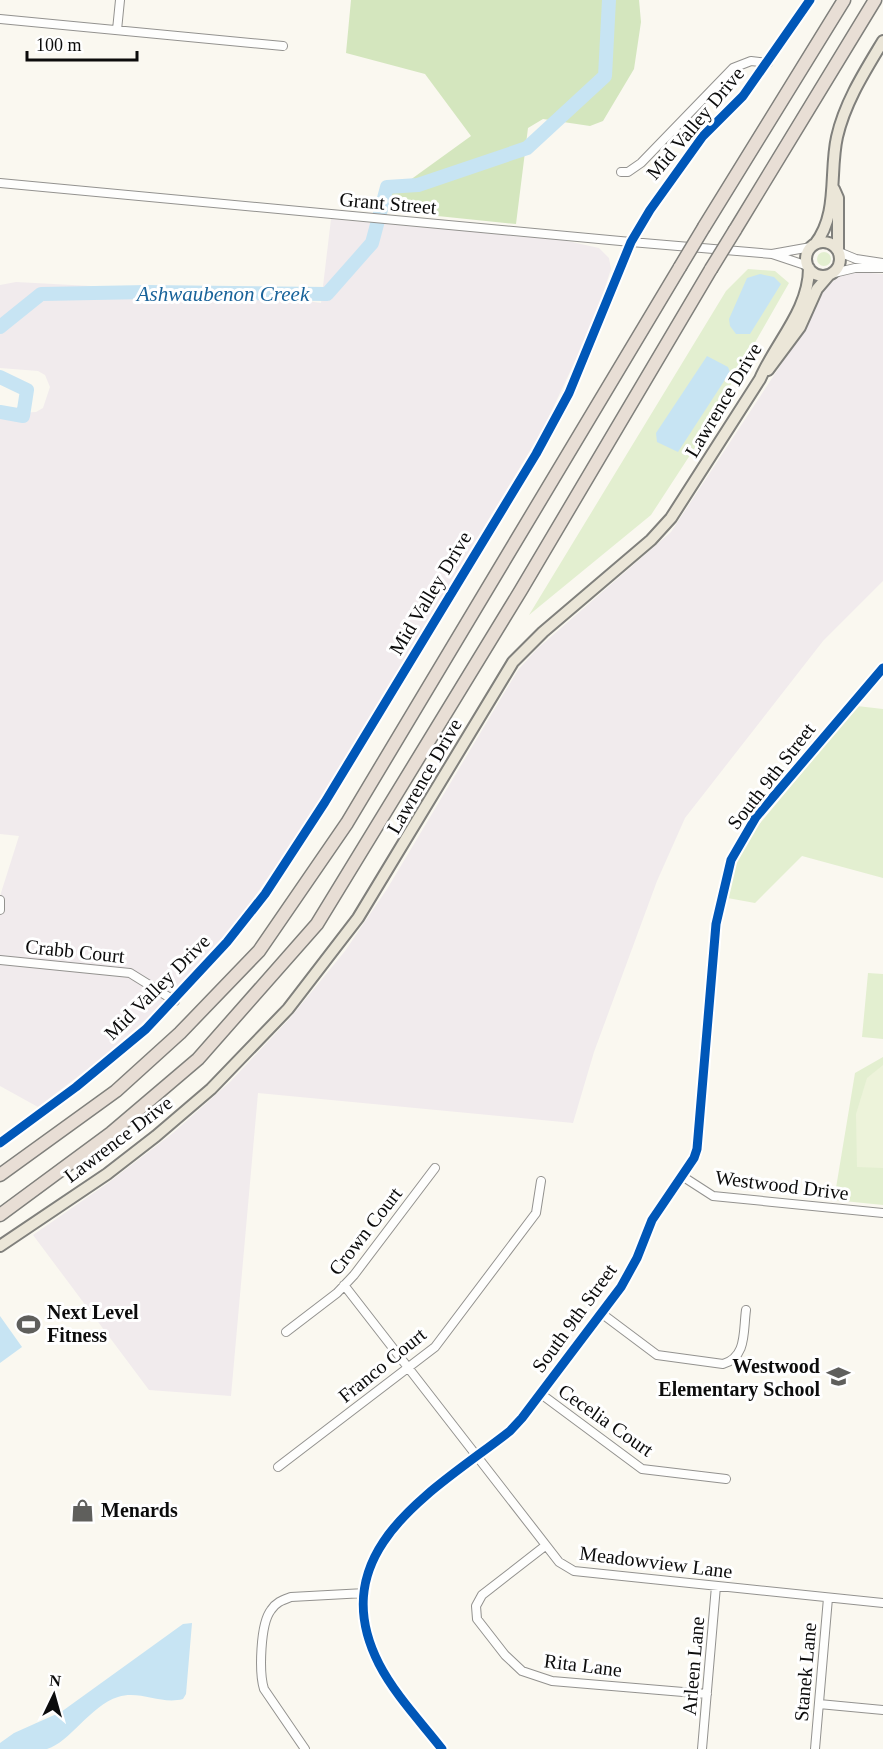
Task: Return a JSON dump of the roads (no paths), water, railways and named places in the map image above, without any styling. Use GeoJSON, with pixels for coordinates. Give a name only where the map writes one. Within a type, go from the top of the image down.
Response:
{"type":"FeatureCollection","features":[{"type":"Feature","properties":{"kind":"highway"},"geometry":{"type":"LineString","coordinates":[[0,1175],[116,1091],[180,1033],[259,951],[346,823],[704,227],[844,0]]}},
{"type":"Feature","properties":{"kind":"highway"},"geometry":{"type":"LineString","coordinates":[[0,1215],[111,1133],[198,1059],[317,924],[521,590],[711,269],[875,0]]}},
{"type":"Feature","properties":{"kind":"main road"},"geometry":{"type":"LineString","coordinates":[[831,274],[818,275],[808,267],[807,256],[826,228],[830,197],[834,189],[837,138],[845,110],[862,75],[883,41]]}},
{"type":"Feature","properties":{"kind":"main road"},"geometry":{"type":"LineString","coordinates":[[760,379],[800,327],[817,289],[840,263],[838,198],[834,189]]}},
{"type":"Feature","properties":{"kind":"main road"},"geometry":{"type":"LineString","coordinates":[[813,246],[826,242],[839,251]]}},
{"type":"Feature","properties":{"kind":"main road","name":"Lawrence Drive"},"geometry":{"type":"LineString","coordinates":[[0,1246],[107,1174],[156,1136],[211,1089],[288,1009],[334,952],[387,874],[513,662],[543,632],[651,540],[672,518],[760,379],[769,357],[805,297],[808,267]]}},
{"type":"Feature","properties":{"kind":"street"},"geometry":{"type":"LineString","coordinates":[[117,30],[120,0]]}},
{"type":"Feature","properties":{"kind":"street","name":"Mid Valley Drive"},"geometry":{"type":"LineString","coordinates":[[0,1143],[76,1087],[175,1000],[265,894],[325,802],[536,454],[569,393],[631,242],[681,164],[703,136],[743,96],[810,0]]}},
{"type":"Feature","properties":{"kind":"street"},"geometry":{"type":"LineString","coordinates":[[0,19],[284,46]]}},
{"type":"Feature","properties":{"kind":"street"},"geometry":{"type":"LineString","coordinates":[[621,172],[628,172],[641,163],[733,68],[751,61],[768,63]]}},
{"type":"Feature","properties":{"kind":"street","name":"Grant Street"},"geometry":{"type":"LineString","coordinates":[[0,183],[772,254],[808,267]]}},
{"type":"Feature","properties":{"kind":"street","name":"Grant Street"},"geometry":{"type":"LineString","coordinates":[[772,254],[813,246]]}},
{"type":"Feature","properties":{"kind":"street"},"geometry":{"type":"LineString","coordinates":[[839,251],[856,259],[883,263]]}},
{"type":"Feature","properties":{"kind":"street"},"geometry":{"type":"LineString","coordinates":[[831,274],[855,268],[883,268]]}},
{"type":"Feature","properties":{"kind":"street","name":"South 9th Street"},"geometry":{"type":"LineString","coordinates":[[442,1749],[389,1680],[377,1660],[365,1622],[365,1593],[373,1559],[393,1526],[408,1509],[510,1431],[630,1273],[652,1220],[697,1149],[716,924],[731,861],[756,818],[883,668]]}},
{"type":"Feature","properties":{"kind":"street"},"geometry":{"type":"LineString","coordinates":[[0,900],[0,910]]}},
{"type":"Feature","properties":{"kind":"street","name":"Crabb Court"},"geometry":{"type":"LineString","coordinates":[[0,960],[130,972],[175,1000]]}},
{"type":"Feature","properties":{"kind":"street","name":"Crown Court"},"geometry":{"type":"LineString","coordinates":[[286,1332],[344,1285],[435,1168]]}},
{"type":"Feature","properties":{"kind":"street","name":"Westwood Drive"},"geometry":{"type":"LineString","coordinates":[[682,1176],[713,1196],[883,1213]]}},
{"type":"Feature","properties":{"kind":"street","name":"Franco Court"},"geometry":{"type":"LineString","coordinates":[[278,1467],[435,1347],[536,1212],[541,1181]]}},
{"type":"Feature","properties":{"kind":"street","name":"Meadowview Lane"},"geometry":{"type":"LineString","coordinates":[[344,1285],[545,1546],[559,1562],[574,1571],[883,1603]]}},
{"type":"Feature","properties":{"kind":"street"},"geometry":{"type":"LineString","coordinates":[[601,1313],[657,1355],[723,1364],[733,1361],[741,1352],[746,1311]]}},
{"type":"Feature","properties":{"kind":"street","name":"Cecelia Court"},"geometry":{"type":"LineString","coordinates":[[540,1394],[642,1469],[726,1479]]}},
{"type":"Feature","properties":{"kind":"street","name":"Rita Lane"},"geometry":{"type":"LineString","coordinates":[[545,1546],[482,1595],[476,1606],[477,1618],[513,1664],[536,1677],[552,1681],[707,1694]]}},
{"type":"Feature","properties":{"kind":"street","name":"Arleen Lane"},"geometry":{"type":"LineString","coordinates":[[702,1749],[716,1586]]}},
{"type":"Feature","properties":{"kind":"street"},"geometry":{"type":"LineString","coordinates":[[305,1749],[264,1689],[260,1678],[265,1620],[280,1601],[291,1597],[365,1593]]}},
{"type":"Feature","properties":{"kind":"street","name":"Stanek Lane"},"geometry":{"type":"LineString","coordinates":[[815,1749],[828,1598]]}},
{"type":"Feature","properties":{"kind":"street"},"geometry":{"type":"LineString","coordinates":[[819,1704],[883,1710]]}},
{"type":"Feature","properties":{"kind":"water"},"geometry":{"type":"Polygon","coordinates":[[[760,274],[774,277],[781,284],[750,334],[736,334],[730,326],[729,319],[747,278],[760,274]]]}},
{"type":"Feature","properties":{"kind":"water"},"geometry":{"type":"Polygon","coordinates":[[[707,356],[728,367],[730,372],[678,452],[657,442],[656,433],[707,356]]]}},
{"type":"Feature","properties":{"kind":"water"},"geometry":{"type":"Polygon","coordinates":[[[0,1316],[22,1347],[0,1363],[0,1316]]]}},
{"type":"Feature","properties":{"kind":"water"},"geometry":{"type":"Polygon","coordinates":[[[192,1623],[186,1694],[183,1699],[167,1700],[134,1695],[118,1697],[108,1701],[64,1739],[47,1749],[0,1749],[0,1743],[14,1733],[61,1712],[183,1624],[192,1623]]]}},
{"type":"Feature","properties":{"kind":"waterway","name":"Ashwaubenon Creek"},"geometry":{"type":"LineString","coordinates":[[0,327],[41,294],[147,292],[327,294],[372,243],[387,187],[418,185],[527,148],[605,76],[609,0]]}},
{"type":"Feature","properties":{"kind":"waterway","name":"Ashwaubenon Creek"},"geometry":{"type":"LineString","coordinates":[[0,377],[27,390],[23,416],[0,412]]}},
{"type":"Feature","properties":{"kind":"place","name":"Next Level Fitness"},"geometry":{"type":"Point","coordinates":[29,1324]}},
{"type":"Feature","properties":{"kind":"place","name":"Westwood Elementary School"},"geometry":{"type":"Point","coordinates":[838,1377]}},
{"type":"Feature","properties":{"kind":"place","name":"Menards"},"geometry":{"type":"Point","coordinates":[83,1510]}}]}
